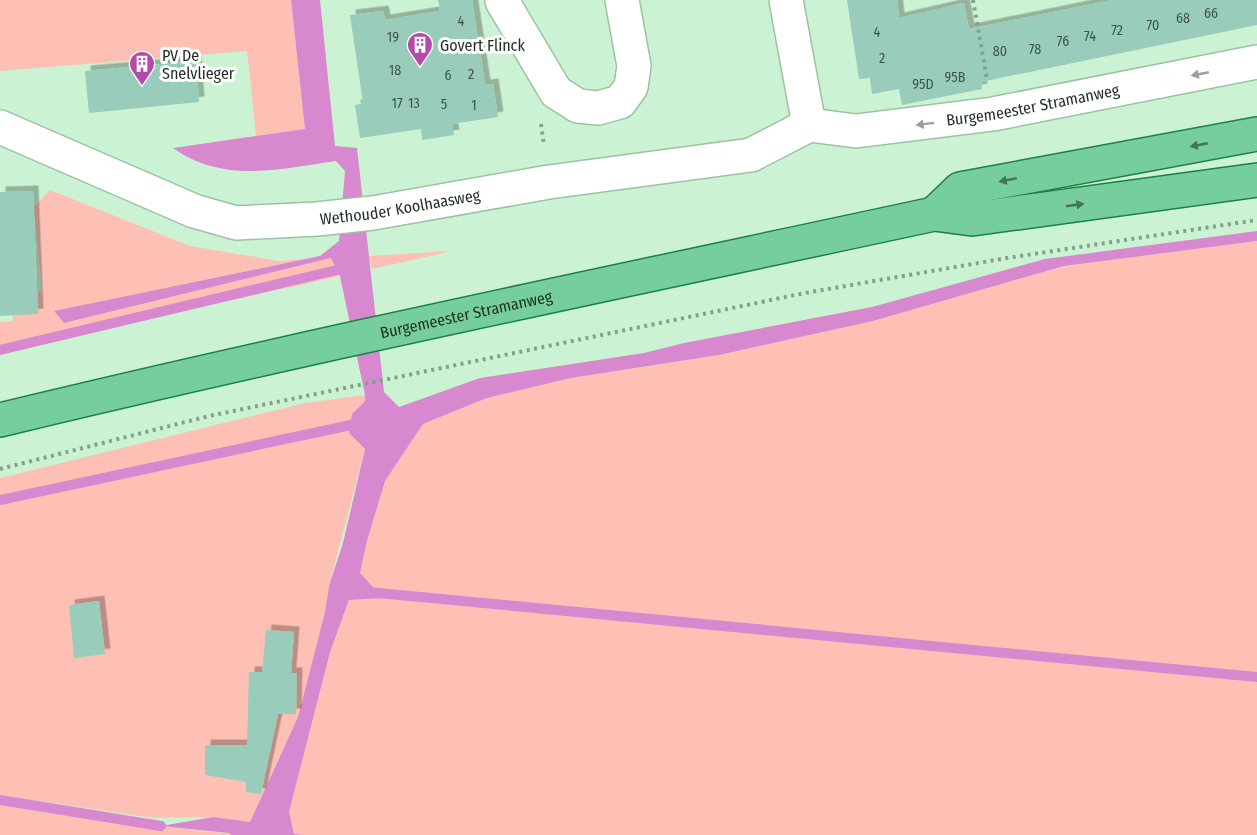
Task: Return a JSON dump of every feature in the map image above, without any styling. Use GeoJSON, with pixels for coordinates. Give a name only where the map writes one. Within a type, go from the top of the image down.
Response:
{"type":"FeatureCollection","features":[{"type":"Feature","properties":{"kind":"main road"},"geometry":{"type":"LineString","coordinates":[[934,214],[960,189],[1257,134]]}},
{"type":"Feature","properties":{"kind":"main road","name":"Burgemeester Stramanweg"},"geometry":{"type":"LineString","coordinates":[[0,420],[327,344],[934,214],[972,219],[1257,180]]}},
{"type":"Feature","properties":{"kind":"street"},"geometry":{"type":"LineString","coordinates":[[502,1],[556,92],[578,106],[598,108],[620,102],[632,87],[634,66],[622,0]]}},
{"type":"Feature","properties":{"kind":"street"},"geometry":{"type":"LineString","coordinates":[[786,0],[809,125]]}},
{"type":"Feature","properties":{"kind":"street","name":"Burgemeester Stramanweg"},"geometry":{"type":"LineString","coordinates":[[809,125],[856,131],[993,114],[1257,62]]}},
{"type":"Feature","properties":{"kind":"street","name":"Wethouder Koolhaasweg"},"geometry":{"type":"LineString","coordinates":[[0,127],[194,211],[236,223],[317,219],[373,213],[549,182],[751,155],[809,125]]}},
{"type":"Feature","properties":{"kind":"path"},"geometry":{"type":"LineString","coordinates":[[973,0],[993,114]]}},
{"type":"Feature","properties":{"kind":"path"},"geometry":{"type":"LineString","coordinates":[[0,468],[209,416],[805,293],[1007,258],[1257,220]]}},
{"type":"Feature","properties":{"kind":"shaded area"},"geometry":{"type":"Polygon","coordinates":[[[0,0],[291,0],[305,129],[256,136],[247,51],[0,71],[0,0]]]}},
{"type":"Feature","properties":{"kind":"shaded area"},"geometry":{"type":"Polygon","coordinates":[[[291,0],[320,0],[335,146],[357,148],[384,392],[399,407],[480,378],[644,353],[684,343],[872,307],[1045,259],[1257,231],[1257,241],[1064,266],[873,321],[719,355],[571,378],[487,398],[423,424],[385,481],[367,541],[360,573],[383,598],[349,600],[330,652],[289,812],[294,834],[302,835],[231,835],[161,826],[213,817],[250,822],[298,717],[365,449],[349,433],[352,414],[365,401],[365,395],[340,276],[331,258],[64,323],[54,311],[320,256],[339,241],[345,171],[336,161],[273,170],[232,170],[192,159],[173,148],[305,129],[291,0]]]}},
{"type":"Feature","properties":{"kind":"shaded area"},"geometry":{"type":"Polygon","coordinates":[[[50,190],[190,246],[279,261],[306,259],[55,311],[64,323],[331,258],[340,276],[0,352],[0,322],[13,321],[11,294],[42,291],[34,207],[50,190]]]}},
{"type":"Feature","properties":{"kind":"shaded area"},"geometry":{"type":"Polygon","coordinates":[[[1257,241],[1257,835],[258,835],[360,573],[385,481],[423,424],[487,398],[571,378],[719,355],[873,321],[1064,266],[1257,241]]]}},
{"type":"Feature","properties":{"kind":"shaded area"},"geometry":{"type":"Polygon","coordinates":[[[452,251],[372,269],[369,256],[452,251]]]}},
{"type":"Feature","properties":{"kind":"shaded area"},"geometry":{"type":"Polygon","coordinates":[[[365,395],[365,401],[352,414],[349,433],[365,449],[298,717],[250,822],[209,817],[153,818],[0,795],[0,478],[305,403],[365,395]]]}},
{"type":"Feature","properties":{"kind":"shaded area"},"geometry":{"type":"Polygon","coordinates":[[[0,802],[89,813],[161,826],[243,835],[0,835],[0,802]]]}},
{"type":"Feature","properties":{"kind":"building","name":"Govert Flinck"},"geometry":{"type":"Polygon","coordinates":[[[438,0],[472,0],[485,85],[493,84],[498,117],[452,124],[454,135],[422,140],[421,129],[360,138],[355,105],[363,103],[350,15],[383,11],[385,20],[440,11],[438,0]]]}},
{"type":"Feature","properties":{"kind":"building"},"geometry":{"type":"Polygon","coordinates":[[[847,0],[897,0],[899,18],[964,3],[969,29],[1112,0],[1257,0],[1257,25],[981,82],[982,89],[902,105],[899,89],[872,94],[870,78],[859,79],[847,0]]]}},
{"type":"Feature","properties":{"kind":"building","name":"PV De Snelvlieger"},"geometry":{"type":"Polygon","coordinates":[[[196,61],[199,102],[89,113],[85,71],[196,61]]]}},
{"type":"Feature","properties":{"kind":"building"},"geometry":{"type":"Polygon","coordinates":[[[33,191],[38,314],[0,316],[0,192],[33,191]]]}},
{"type":"Feature","properties":{"kind":"building"},"geometry":{"type":"Polygon","coordinates":[[[99,601],[105,654],[74,658],[69,605],[99,601]]]}},
{"type":"Feature","properties":{"kind":"building"},"geometry":{"type":"Polygon","coordinates":[[[266,630],[294,632],[291,673],[297,673],[296,714],[278,714],[261,794],[246,792],[246,782],[205,775],[205,745],[247,745],[249,672],[262,672],[266,630]]]}},
{"type":"Feature","properties":{"kind":"waterway"},"geometry":{"type":"LineString","coordinates":[[0,350],[337,270]]}},
{"type":"Feature","properties":{"kind":"waterway"},"geometry":{"type":"LineString","coordinates":[[0,500],[351,425]]}},
{"type":"Feature","properties":{"kind":"waterway"},"geometry":{"type":"LineString","coordinates":[[368,592],[1257,677]]}},
{"type":"Feature","properties":{"kind":"waterway"},"geometry":{"type":"LineString","coordinates":[[0,800],[161,826]]}},
{"type":"Feature","properties":{"kind":"place","name":"Govert Flinck"},"geometry":{"type":"Point","coordinates":[420,68]}},
{"type":"Feature","properties":{"kind":"place","name":"PV De Snelvlieger"},"geometry":{"type":"Point","coordinates":[142,87]}}]}
